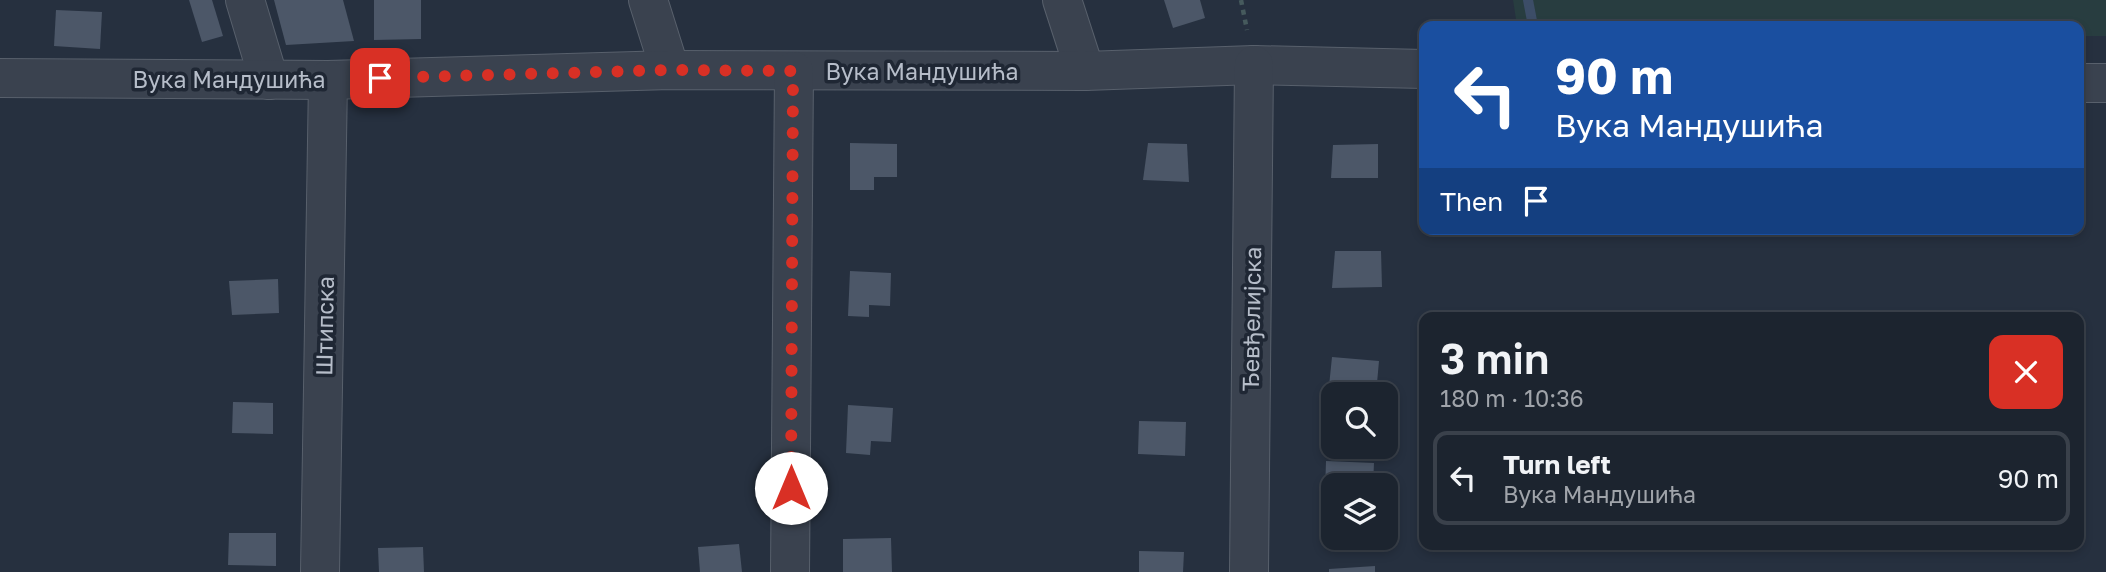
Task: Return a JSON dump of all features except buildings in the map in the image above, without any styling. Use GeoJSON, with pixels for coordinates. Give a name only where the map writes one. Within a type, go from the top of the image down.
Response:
{"type":"FeatureCollection","features":[{"type":"Feature","properties":{"kind":"street"},"geometry":{"type":"LineString","coordinates":[[244,0],[269,80]]}},
{"type":"Feature","properties":{"kind":"street"},"geometry":{"type":"LineString","coordinates":[[648,0],[670,70]]}},
{"type":"Feature","properties":{"kind":"street"},"geometry":{"type":"LineString","coordinates":[[1062,0],[1085,71]]}},
{"type":"Feature","properties":{"kind":"street","name":"Вука Мандушића"},"geometry":{"type":"LineString","coordinates":[[0,78],[328,80],[670,70],[1085,71],[1254,65],[1419,69]]}},
{"type":"Feature","properties":{"kind":"street","name":"Ђевђелијска"},"geometry":{"type":"LineString","coordinates":[[1249,572],[1254,65]]}},
{"type":"Feature","properties":{"kind":"street"},"geometry":{"type":"LineString","coordinates":[[790,572],[793,71]]}},
{"type":"Feature","properties":{"kind":"street","name":"Штипска"},"geometry":{"type":"LineString","coordinates":[[320,572],[328,80]]}},
{"type":"Feature","properties":{"kind":"street"},"geometry":{"type":"LineString","coordinates":[[2084,83],[2106,83]]}},
{"type":"Feature","properties":{"kind":"green space"},"geometry":{"type":"Polygon","coordinates":[[[1513,0],[2106,0],[2106,36],[2084,36],[2084,21],[1516,21],[1513,0]]]}},
{"type":"Feature","properties":{"kind":"waterway"},"geometry":{"type":"LineString","coordinates":[[1528,0],[1532,21]]}},
{"type":"Feature","properties":{"kind":"route"},"geometry":{"type":"LineString","coordinates":[[380,78],[670,70],[793,71],[791,488]]}}]}
